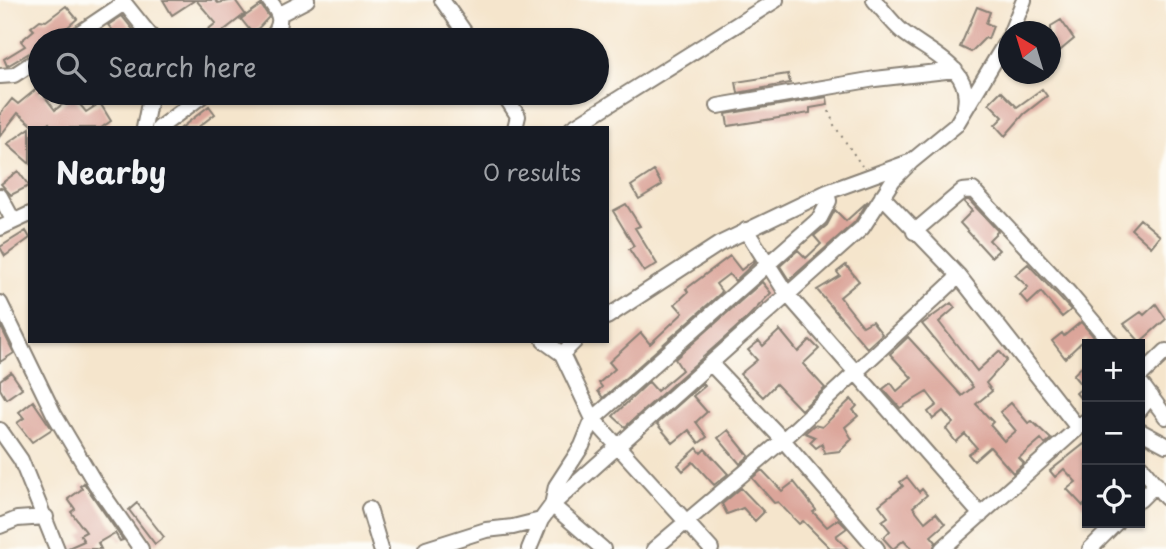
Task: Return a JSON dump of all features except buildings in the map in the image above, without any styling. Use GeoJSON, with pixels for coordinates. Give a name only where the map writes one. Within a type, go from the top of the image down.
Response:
{"type":"FeatureCollection","features":[{"type":"Feature","properties":{"kind":"street"},"geometry":{"type":"LineString","coordinates":[[269,0],[280,14],[281,22],[277,28]]}},
{"type":"Feature","properties":{"kind":"street"},"geometry":{"type":"LineString","coordinates":[[280,14],[307,0]]}},
{"type":"Feature","properties":{"kind":"street"},"geometry":{"type":"LineString","coordinates":[[442,0],[462,28]]}},
{"type":"Feature","properties":{"kind":"street"},"geometry":{"type":"LineString","coordinates":[[609,105],[776,0]]}},
{"type":"Feature","properties":{"kind":"street"},"geometry":{"type":"LineString","coordinates":[[874,0],[903,32],[955,70],[968,92],[964,111]]}},
{"type":"Feature","properties":{"kind":"street"},"geometry":{"type":"LineString","coordinates":[[1015,21],[1024,0]]}},
{"type":"Feature","properties":{"kind":"street"},"geometry":{"type":"LineString","coordinates":[[86,28],[123,1],[144,28]]}},
{"type":"Feature","properties":{"kind":"street"},"geometry":{"type":"LineString","coordinates":[[529,549],[541,520],[552,505],[619,448],[862,228],[882,196],[912,161],[956,125],[998,55]]}},
{"type":"Feature","properties":{"kind":"street"},"geometry":{"type":"LineString","coordinates":[[0,76],[14,75],[28,66]]}},
{"type":"Feature","properties":{"kind":"street"},"geometry":{"type":"LineString","coordinates":[[718,106],[875,79],[955,70]]}},
{"type":"Feature","properties":{"kind":"street"},"geometry":{"type":"LineString","coordinates":[[144,126],[149,105]]}},
{"type":"Feature","properties":{"kind":"street"},"geometry":{"type":"LineString","coordinates":[[161,126],[187,105]]}},
{"type":"Feature","properties":{"kind":"street"},"geometry":{"type":"LineString","coordinates":[[510,105],[518,117],[517,126]]}},
{"type":"Feature","properties":{"kind":"street"},"geometry":{"type":"LineString","coordinates":[[575,126],[609,105]]}},
{"type":"Feature","properties":{"kind":"street"},"geometry":{"type":"LineString","coordinates":[[609,316],[719,244],[746,230],[827,192],[912,161]]}},
{"type":"Feature","properties":{"kind":"street"},"geometry":{"type":"LineString","coordinates":[[914,232],[962,191],[973,190],[1108,339]]}},
{"type":"Feature","properties":{"kind":"street"},"geometry":{"type":"LineString","coordinates":[[552,505],[556,486],[582,446],[593,419],[820,218],[829,201],[827,192]]}},
{"type":"Feature","properties":{"kind":"street"},"geometry":{"type":"LineString","coordinates":[[0,196],[13,220]]}},
{"type":"Feature","properties":{"kind":"street"},"geometry":{"type":"LineString","coordinates":[[882,196],[959,276],[1082,423]]}},
{"type":"Feature","properties":{"kind":"street"},"geometry":{"type":"LineString","coordinates":[[0,228],[28,215]]}},
{"type":"Feature","properties":{"kind":"street"},"geometry":{"type":"LineString","coordinates":[[746,230],[787,294],[981,515]]}},
{"type":"Feature","properties":{"kind":"street"},"geometry":{"type":"LineString","coordinates":[[654,549],[783,440],[959,276]]}},
{"type":"Feature","properties":{"kind":"street"},"geometry":{"type":"LineString","coordinates":[[0,303],[59,423],[94,483],[141,549]]}},
{"type":"Feature","properties":{"kind":"street"},"geometry":{"type":"LineString","coordinates":[[569,346],[593,419],[711,549]]}},
{"type":"Feature","properties":{"kind":"street"},"geometry":{"type":"LineString","coordinates":[[1145,371],[1166,351]]}},
{"type":"Feature","properties":{"kind":"street"},"geometry":{"type":"LineString","coordinates":[[711,364],[783,440],[877,549]]}},
{"type":"Feature","properties":{"kind":"street"},"geometry":{"type":"LineString","coordinates":[[1145,388],[1166,417]]}},
{"type":"Feature","properties":{"kind":"street"},"geometry":{"type":"LineString","coordinates":[[1145,404],[1151,396]]}},
{"type":"Feature","properties":{"kind":"street"},"geometry":{"type":"LineString","coordinates":[[942,549],[1082,425]]}},
{"type":"Feature","properties":{"kind":"street"},"geometry":{"type":"LineString","coordinates":[[0,430],[22,460],[57,549]]}},
{"type":"Feature","properties":{"kind":"street"},"geometry":{"type":"LineString","coordinates":[[1145,434],[1166,445]]}},
{"type":"Feature","properties":{"kind":"street"},"geometry":{"type":"LineString","coordinates":[[1145,471],[1166,498]]}},
{"type":"Feature","properties":{"kind":"street"},"geometry":{"type":"LineString","coordinates":[[1145,495],[1156,484]]}},
{"type":"Feature","properties":{"kind":"street"},"geometry":{"type":"LineString","coordinates":[[552,505],[603,549]]}},
{"type":"Feature","properties":{"kind":"street"},"geometry":{"type":"LineString","coordinates":[[369,509],[382,549]]}},
{"type":"Feature","properties":{"kind":"street"},"geometry":{"type":"LineString","coordinates":[[0,526],[17,519],[46,517]]}},
{"type":"Feature","properties":{"kind":"street"},"geometry":{"type":"LineString","coordinates":[[426,549],[486,530],[541,520]]}},
{"type":"Feature","properties":{"kind":"street"},"geometry":{"type":"LineString","coordinates":[[1090,549],[1111,528]]}},
{"type":"Feature","properties":{"kind":"path"},"geometry":{"type":"LineString","coordinates":[[829,111],[834,125],[872,177]]}}]}
